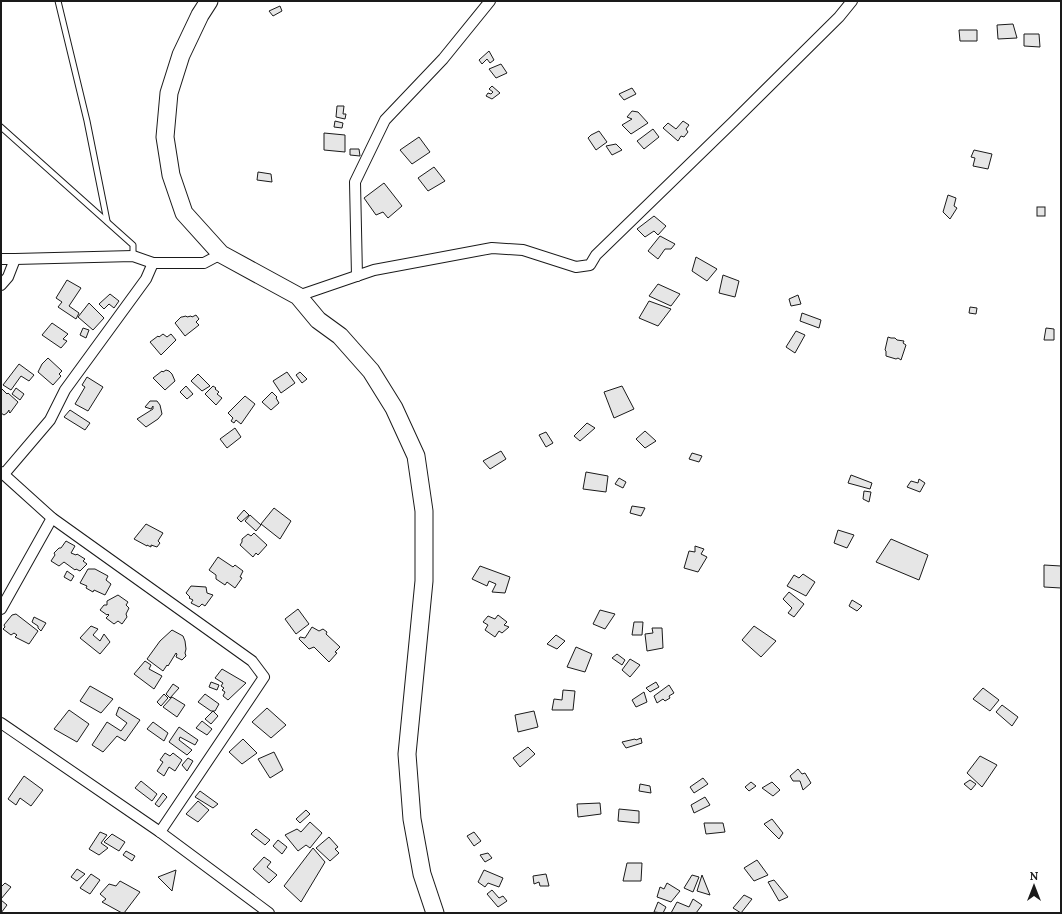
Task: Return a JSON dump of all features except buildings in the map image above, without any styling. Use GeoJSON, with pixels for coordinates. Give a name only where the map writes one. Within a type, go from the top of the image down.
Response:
{"type":"FeatureCollection","features":[{"type":"Feature","properties":{"kind":"highway"},"geometry":{"type":"LineString","coordinates":[[209,1],[200,15],[181,55],[169,93],[165,137],[171,175],[184,213],[221,254],[298,296],[318,320],[340,336],[371,371],[394,408],[416,456],[424,511],[424,581],[407,754],[412,819],[422,874],[435,913]]}},
{"type":"Feature","properties":{"kind":"street"},"geometry":{"type":"LineString","coordinates":[[357,276],[355,182],[385,120],[443,59],[490,1]]}},
{"type":"Feature","properties":{"kind":"street"},"geometry":{"type":"LineString","coordinates":[[298,296],[374,270],[492,248],[523,250],[576,267],[590,265],[596,255],[839,17],[852,1]]}},
{"type":"Feature","properties":{"kind":"street"},"geometry":{"type":"LineString","coordinates":[[1,259],[133,256],[153,263],[204,263],[221,254]]}},
{"type":"Feature","properties":{"kind":"street"},"geometry":{"type":"LineString","coordinates":[[1,285],[8,277],[15,259]]}},
{"type":"Feature","properties":{"kind":"street"},"geometry":{"type":"LineString","coordinates":[[153,263],[146,279],[65,390],[50,420],[3,473],[52,518],[252,661],[264,677],[160,832]]}},
{"type":"Feature","properties":{"kind":"street"},"geometry":{"type":"LineString","coordinates":[[1,609],[52,518]]}},
{"type":"Feature","properties":{"kind":"street"},"geometry":{"type":"LineString","coordinates":[[1,723],[160,832],[268,913]]}},
{"type":"Feature","properties":{"kind":"lane"},"geometry":{"type":"LineString","coordinates":[[58,1],[87,121],[106,221]]}},
{"type":"Feature","properties":{"kind":"lane"},"geometry":{"type":"LineString","coordinates":[[1,127],[133,245],[133,256]]}}]}
